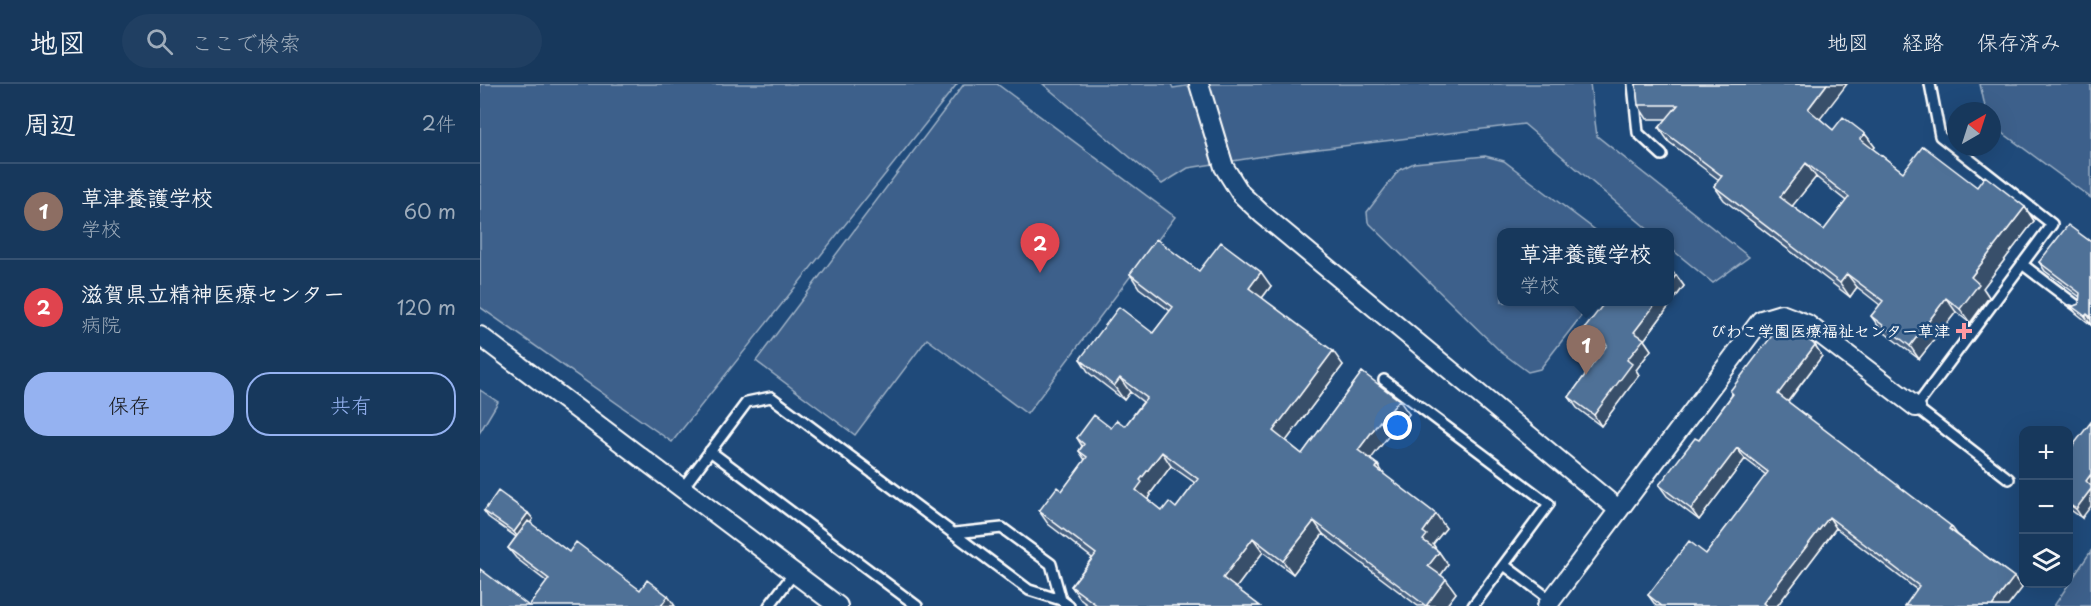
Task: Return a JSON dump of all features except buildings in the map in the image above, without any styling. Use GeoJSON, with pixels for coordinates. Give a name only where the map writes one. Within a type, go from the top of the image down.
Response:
{"type":"FeatureCollection","features":[{"type":"Feature","properties":{"kind":"street"},"geometry":{"type":"LineString","coordinates":[[1199,84],[1224,167],[1241,194],[1619,510]]}},
{"type":"Feature","properties":{"kind":"street"},"geometry":{"type":"LineString","coordinates":[[1549,603],[1761,320],[1780,314],[1807,324],[1916,407]]}},
{"type":"Feature","properties":{"kind":"street"},"geometry":{"type":"LineString","coordinates":[[480,336],[838,606]]}},
{"type":"Feature","properties":{"kind":"lane"},"geometry":{"type":"LineString","coordinates":[[1633,84],[1638,133],[1662,155]]}},
{"type":"Feature","properties":{"kind":"lane"},"geometry":{"type":"LineString","coordinates":[[1930,84],[1940,136],[2052,224],[1916,407],[2009,478]]}},
{"type":"Feature","properties":{"kind":"lane"},"geometry":{"type":"LineString","coordinates":[[2022,264],[2080,308]]}},
{"type":"Feature","properties":{"kind":"lane"},"geometry":{"type":"LineString","coordinates":[[1384,380],[1550,504],[1473,606]]}},
{"type":"Feature","properties":{"kind":"lane"},"geometry":{"type":"LineString","coordinates":[[682,489],[747,402],[771,397],[956,533],[1029,590],[1065,603]]}},
{"type":"Feature","properties":{"kind":"lane"},"geometry":{"type":"LineString","coordinates":[[710,452],[917,606]]}},
{"type":"Feature","properties":{"kind":"lane"},"geometry":{"type":"LineString","coordinates":[[956,533],[1002,528],[1051,564],[1065,603]]}},
{"type":"Feature","properties":{"kind":"lane"},"geometry":{"type":"LineString","coordinates":[[1504,565],[1549,603]]}},
{"type":"Feature","properties":{"kind":"lane"},"geometry":{"type":"LineString","coordinates":[[769,606],[794,573]]}},
{"type":"Feature","properties":{"kind":"shaded area"},"geometry":{"type":"Polygon","coordinates":[[[480,84],[957,84],[672,442],[480,307],[480,84]]]}},
{"type":"Feature","properties":{"kind":"shaded area"},"geometry":{"type":"Polygon","coordinates":[[[964,84],[997,84],[1175,217],[1027,414],[927,339],[855,435],[756,361],[964,84]]]}},
{"type":"Feature","properties":{"kind":"shaded area"},"geometry":{"type":"Polygon","coordinates":[[[1043,84],[1171,84],[1173,88],[1199,84],[1590,84],[1597,136],[1749,257],[1713,283],[1674,251],[1674,228],[1646,228],[1524,124],[1277,154],[1188,168],[1162,184],[1043,84]]]}},
{"type":"Feature","properties":{"kind":"shaded area"},"geometry":{"type":"Polygon","coordinates":[[[1980,84],[2091,84],[2091,198],[2001,132],[2001,102],[1984,102],[1980,84]]]}},
{"type":"Feature","properties":{"kind":"shaded area"},"geometry":{"type":"Polygon","coordinates":[[[1485,156],[1504,161],[1593,228],[1497,228],[1497,306],[1589,306],[1540,369],[1528,372],[1501,352],[1368,222],[1367,212],[1399,170],[1414,163],[1485,156]]]}},
{"type":"Feature","properties":{"kind":"shaded area"},"geometry":{"type":"Polygon","coordinates":[[[480,390],[498,402],[480,432],[480,390]]]}},
{"type":"Feature","properties":{"kind":"shaded area"},"geometry":{"type":"Polygon","coordinates":[[[2091,551],[2091,606],[2054,606],[2066,588],[2073,588],[2073,578],[2091,551]]]}},
{"type":"Feature","properties":{"kind":"place","name":"滋賀県立精神医療センター"},"geometry":{"type":"Point","coordinates":[1040,273]}},
{"type":"Feature","properties":{"kind":"place","name":"びわこ学園医療福祉センター草津"},"geometry":{"type":"Point","coordinates":[1964,331]}},
{"type":"Feature","properties":{"kind":"place","name":"草津養護学校"},"geometry":{"type":"Point","coordinates":[1586,375]}}]}
